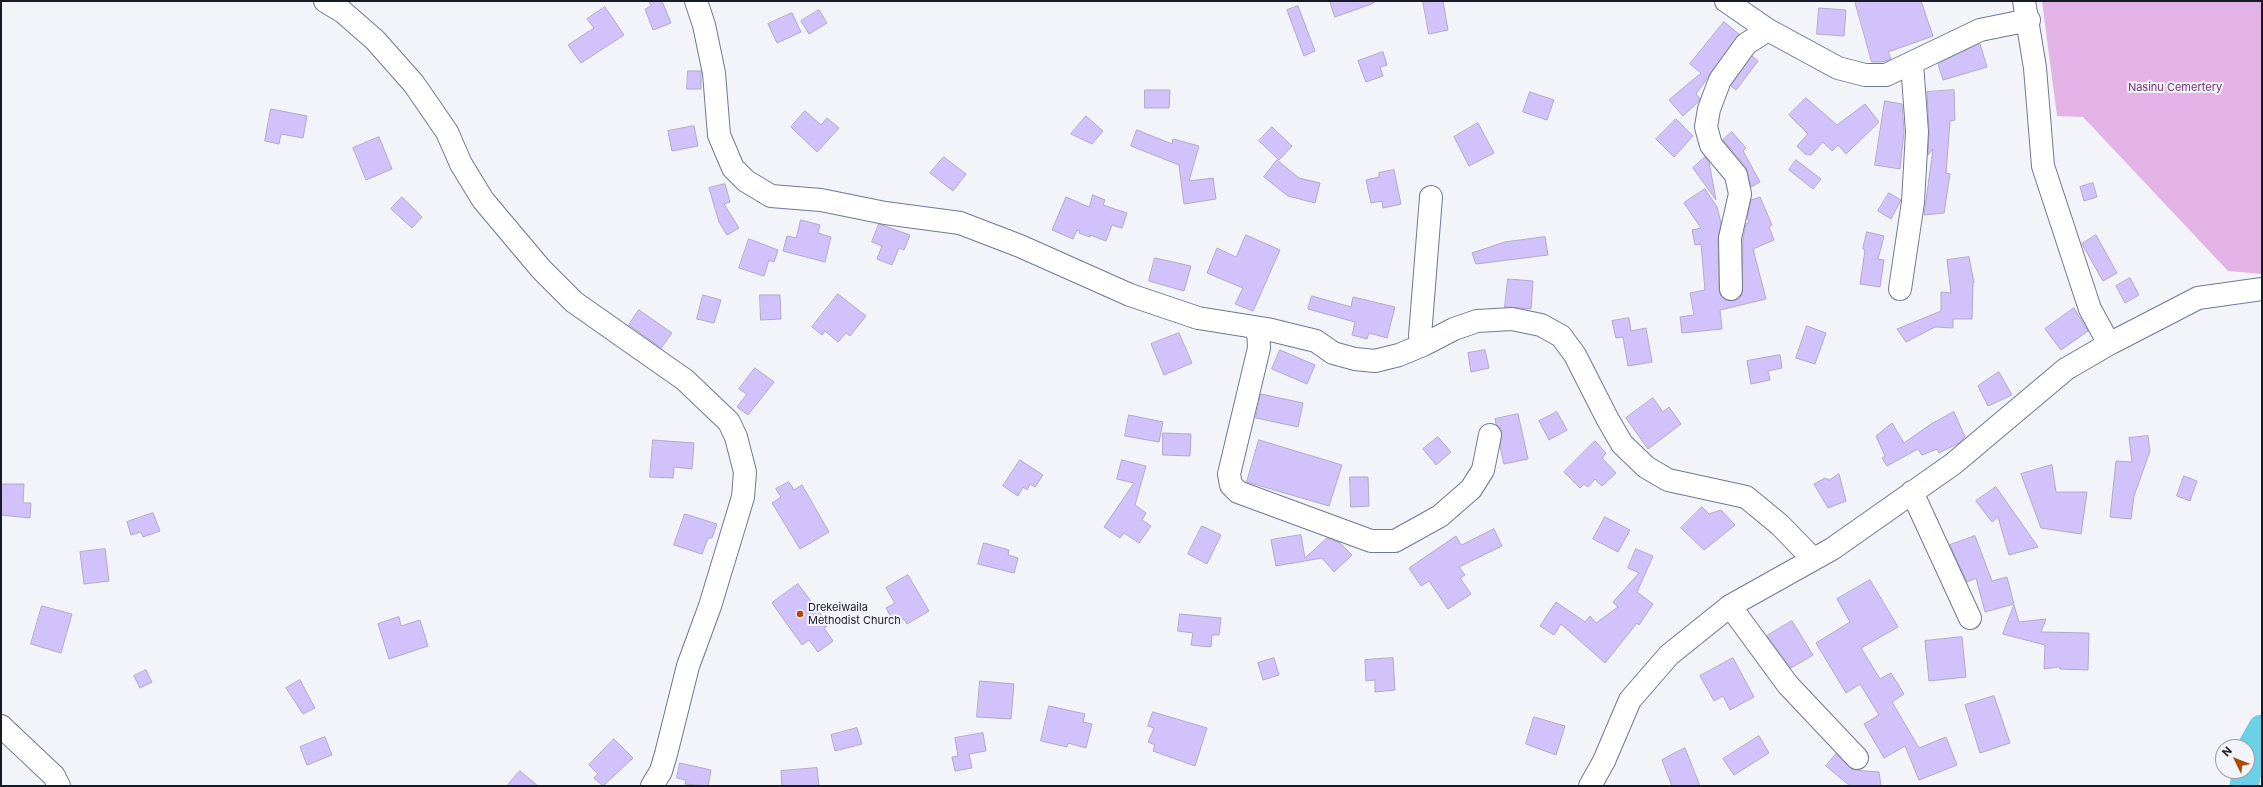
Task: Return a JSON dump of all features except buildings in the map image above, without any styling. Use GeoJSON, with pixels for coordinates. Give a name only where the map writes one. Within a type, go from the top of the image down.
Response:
{"type":"FeatureCollection","features":[{"type":"Feature","properties":{"kind":"street"},"geometry":{"type":"LineString","coordinates":[[324,1],[343,12],[375,40],[414,84],[447,132],[461,164],[483,200],[541,269],[574,302],[685,380],[729,422],[736,437],[745,472],[742,497],[710,606],[688,666],[661,771],[652,786]]}},
{"type":"Feature","properties":{"kind":"street"},"geometry":{"type":"LineString","coordinates":[[696,1],[704,25],[714,73],[719,135],[733,168],[746,181],[771,196],[821,200],[885,213],[960,223],[1020,246],[1130,295],[1198,318],[1258,328],[1316,341],[1334,353],[1362,360],[1375,361],[1399,355],[1424,345],[1454,329],[1477,321],[1512,319],[1540,325],[1561,336],[1575,355],[1622,444],[1646,467],[1668,480],[1746,497],[1780,525],[1813,559]]}},
{"type":"Feature","properties":{"kind":"street"},"geometry":{"type":"LineString","coordinates":[[1726,1],[1768,30],[1838,68],[1865,75],[1886,75],[1980,30],[2027,10],[2042,166],[2090,309],[2109,344]]}},
{"type":"Feature","properties":{"kind":"street"},"geometry":{"type":"LineString","coordinates":[[1730,290],[1730,238],[1740,194],[1736,175],[1711,145],[1706,127],[1709,109],[1720,80],[1746,44],[1768,30]]}},
{"type":"Feature","properties":{"kind":"street"},"geometry":{"type":"LineString","coordinates":[[1900,289],[1913,202],[1918,132],[1912,63]]}},
{"type":"Feature","properties":{"kind":"street"},"geometry":{"type":"LineString","coordinates":[[1424,345],[1420,336],[1431,197]]}},
{"type":"Feature","properties":{"kind":"street"},"geometry":{"type":"LineString","coordinates":[[1590,786],[1604,761],[1630,700],[1669,655],[1730,606],[1832,549],[1953,464],[2066,369],[2109,344],[2198,298],[2262,289]]}},
{"type":"Feature","properties":{"kind":"street"},"geometry":{"type":"LineString","coordinates":[[1258,328],[1259,348],[1229,474],[1231,485],[1238,492],[1371,541],[1395,541],[1440,516],[1470,489],[1483,470],[1490,435]]}},
{"type":"Feature","properties":{"kind":"street"},"geometry":{"type":"LineString","coordinates":[[1912,492],[1970,618]]}},
{"type":"Feature","properties":{"kind":"street"},"geometry":{"type":"LineString","coordinates":[[1730,606],[1788,685],[1857,758]]}},
{"type":"Feature","properties":{"kind":"street"},"geometry":{"type":"LineString","coordinates":[[1,726],[54,776],[59,786]]}},
{"type":"Feature","properties":{"kind":"green space","name":"Nasinu Cemertery"},"geometry":{"type":"Polygon","coordinates":[[[2042,1],[2262,1],[2262,274],[2228,271],[2083,117],[2057,116],[2042,1]]]}},
{"type":"Feature","properties":{"kind":"waterway"},"geometry":{"type":"LineString","coordinates":[[2244,786],[2253,745],[2262,729]]}},
{"type":"Feature","properties":{"kind":"place","name":"Drekeiwaila Methodist Church"},"geometry":{"type":"Point","coordinates":[800,614]}}]}
